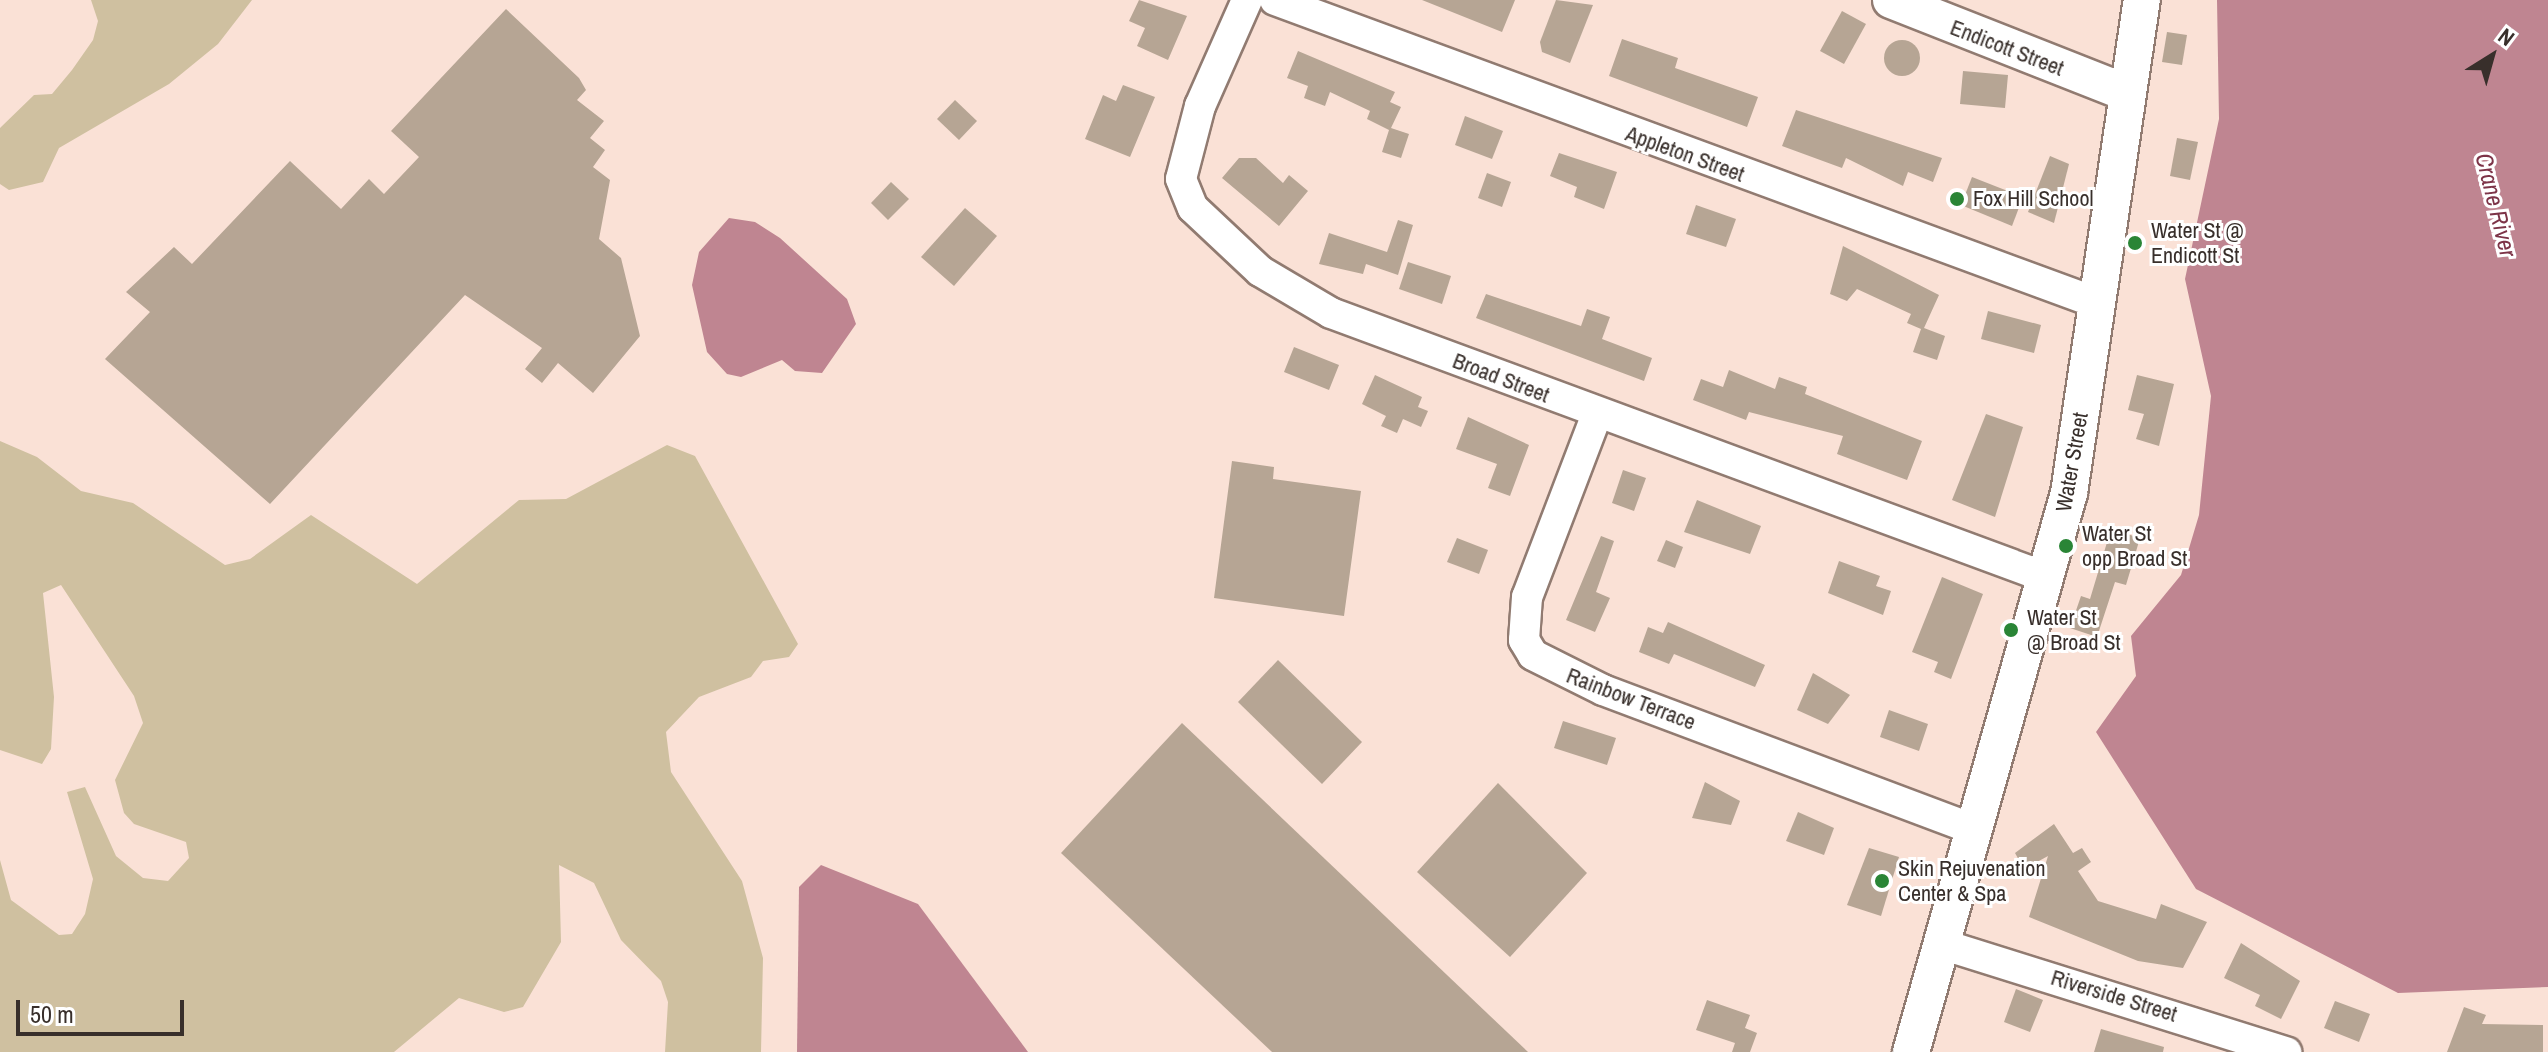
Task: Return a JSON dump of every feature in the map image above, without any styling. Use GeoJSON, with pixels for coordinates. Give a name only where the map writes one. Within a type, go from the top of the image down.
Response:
{"type":"FeatureCollection","features":[{"type":"Feature","properties":{"kind":"main road","name":"Endicott Street"},"geometry":{"type":"LineString","coordinates":[[1891,0],[2125,92]]}},
{"type":"Feature","properties":{"kind":"main road","name":"Water Street"},"geometry":{"type":"LineString","coordinates":[[1911,1052],[2069,493],[2125,92],[2142,0]]}},
{"type":"Feature","properties":{"kind":"street","name":"Broad Street"},"geometry":{"type":"LineString","coordinates":[[1247,0],[1185,157],[1181,179],[1193,208],[1290,293],[1597,414],[2045,577]]}},
{"type":"Feature","properties":{"kind":"street","name":"Appleton Street"},"geometry":{"type":"LineString","coordinates":[[1275,0],[2097,303]]}},
{"type":"Feature","properties":{"kind":"street","name":"Rainbow Terrace"},"geometry":{"type":"LineString","coordinates":[[1597,414],[1527,597],[1524,640],[1533,655],[1603,690],[1973,829]]}},
{"type":"Feature","properties":{"kind":"street","name":"Riverside Street"},"geometry":{"type":"LineString","coordinates":[[1941,944],[2286,1052]]}},
{"type":"Feature","properties":{"kind":"shaded area"},"geometry":{"type":"Polygon","coordinates":[[[91,0],[252,0],[218,44],[169,84],[59,148],[43,182],[9,190],[0,184],[0,128],[34,95],[52,94],[72,70],[93,40],[98,21],[91,0]]]}},
{"type":"Feature","properties":{"kind":"shaded area"},"geometry":{"type":"Polygon","coordinates":[[[0,441],[37,457],[81,491],[133,503],[225,565],[250,559],[311,515],[417,584],[519,500],[566,499],[667,445],[695,456],[798,644],[789,657],[763,661],[751,677],[699,697],[666,732],[671,772],[742,881],[763,958],[761,1052],[665,1052],[668,1002],[661,981],[621,940],[594,883],[559,865],[561,942],[523,1007],[504,1012],[459,998],[394,1052],[0,1052],[0,860],[11,900],[59,935],[72,934],[85,914],[93,879],[67,792],[85,787],[116,856],[143,878],[168,881],[189,858],[186,842],[134,824],[124,813],[115,780],[143,723],[134,696],[61,585],[43,593],[54,697],[51,749],[42,764],[0,750],[0,441]]]}},
{"type":"Feature","properties":{"kind":"water","name":"Crane River"},"geometry":{"type":"Polygon","coordinates":[[[2217,0],[2548,0],[2548,987],[2398,993],[2196,889],[2096,732],[2136,676],[2131,636],[2181,575],[2199,515],[2211,396],[2185,279],[2219,119],[2217,0]]]}},
{"type":"Feature","properties":{"kind":"water"},"geometry":{"type":"Polygon","coordinates":[[[729,218],[755,222],[780,238],[847,299],[856,324],[822,373],[795,371],[782,360],[741,377],[727,374],[707,352],[692,285],[699,252],[729,218]]]}},
{"type":"Feature","properties":{"kind":"water"},"geometry":{"type":"Polygon","coordinates":[[[821,865],[918,904],[1028,1052],[797,1052],[799,887],[821,865]]]}},
{"type":"Feature","properties":{"kind":"building"},"geometry":{"type":"Polygon","coordinates":[[[1139,0],[1187,16],[1168,60],[1137,46],[1145,28],[1129,21],[1139,0]]]}},
{"type":"Feature","properties":{"kind":"building"},"geometry":{"type":"Polygon","coordinates":[[[1422,0],[1515,0],[1502,32],[1422,0]]]}},
{"type":"Feature","properties":{"kind":"building"},"geometry":{"type":"Polygon","coordinates":[[[1556,0],[1593,5],[1570,63],[1542,52],[1540,42],[1556,0]]]}},
{"type":"Feature","properties":{"kind":"building"},"geometry":{"type":"Polygon","coordinates":[[[506,9],[579,78],[586,90],[577,100],[604,121],[590,138],[605,150],[593,167],[610,180],[599,239],[621,258],[640,336],[593,393],[558,363],[542,383],[525,369],[542,348],[465,295],[270,504],[105,359],[150,312],[126,292],[174,247],[192,264],[290,161],[341,209],[369,179],[384,194],[419,157],[391,131],[506,9]]]}},
{"type":"Feature","properties":{"kind":"building"},"geometry":{"type":"Polygon","coordinates":[[[1842,11],[1866,24],[1844,64],[1820,51],[1842,11]]]}},
{"type":"Feature","properties":{"kind":"building"},"geometry":{"type":"Polygon","coordinates":[[[2167,32],[2187,35],[2182,65],[2162,62],[2167,32]]]}},
{"type":"Feature","properties":{"kind":"building"},"geometry":{"type":"Polygon","coordinates":[[[1622,39],[1678,58],[1675,68],[1758,97],[1747,127],[1609,76],[1622,39]]]}},
{"type":"Feature","properties":{"kind":"building"},"geometry":{"type":"Polygon","coordinates":[[[1902,40],[1915,45],[1920,58],[1915,71],[1902,76],[1889,71],[1884,58],[1889,45],[1902,40]]]}},
{"type":"Feature","properties":{"kind":"building"},"geometry":{"type":"Polygon","coordinates":[[[1298,51],[1395,92],[1390,102],[1401,107],[1391,128],[1409,134],[1401,158],[1382,152],[1389,130],[1367,119],[1370,111],[1330,92],[1325,106],[1304,98],[1308,86],[1287,78],[1298,51]]]}},
{"type":"Feature","properties":{"kind":"building"},"geometry":{"type":"Polygon","coordinates":[[[1963,71],[2008,75],[2005,108],[1960,104],[1963,71]]]}},
{"type":"Feature","properties":{"kind":"building"},"geometry":{"type":"Polygon","coordinates":[[[1123,85],[1155,97],[1130,157],[1085,139],[1103,95],[1116,101],[1123,85]]]}},
{"type":"Feature","properties":{"kind":"building"},"geometry":{"type":"Polygon","coordinates":[[[955,100],[977,121],[959,140],[937,119],[955,100]]]}},
{"type":"Feature","properties":{"kind":"building"},"geometry":{"type":"Polygon","coordinates":[[[1796,110],[1942,158],[1933,182],[1908,172],[1903,186],[1846,158],[1842,168],[1782,146],[1796,110]]]}},
{"type":"Feature","properties":{"kind":"building"},"geometry":{"type":"Polygon","coordinates":[[[1465,116],[1503,131],[1492,159],[1455,145],[1465,116]]]}},
{"type":"Feature","properties":{"kind":"building"},"geometry":{"type":"Polygon","coordinates":[[[2177,138],[2198,142],[2190,180],[2170,176],[2177,138]]]}},
{"type":"Feature","properties":{"kind":"building"},"geometry":{"type":"Polygon","coordinates":[[[1559,153],[1617,172],[1604,209],[1574,197],[1577,187],[1550,176],[1559,153]]]}},
{"type":"Feature","properties":{"kind":"building"},"geometry":{"type":"Polygon","coordinates":[[[2050,156],[2069,164],[2054,223],[2028,212],[2050,156]]]}},
{"type":"Feature","properties":{"kind":"building"},"geometry":{"type":"Polygon","coordinates":[[[1239,158],[1256,158],[1283,183],[1289,175],[1308,191],[1279,226],[1222,178],[1239,158]]]}},
{"type":"Feature","properties":{"kind":"building"},"geometry":{"type":"Polygon","coordinates":[[[1487,173],[1511,182],[1502,207],[1478,198],[1487,173]]]}},
{"type":"Feature","properties":{"kind":"building"},"geometry":{"type":"Polygon","coordinates":[[[1972,177],[2023,197],[2012,226],[1961,205],[1972,177]]]}},
{"type":"Feature","properties":{"kind":"building"},"geometry":{"type":"Polygon","coordinates":[[[891,182],[909,199],[888,220],[871,203],[891,182]]]}},
{"type":"Feature","properties":{"kind":"building"},"geometry":{"type":"Polygon","coordinates":[[[1696,205],[1736,219],[1726,247],[1686,234],[1696,205]]]}},
{"type":"Feature","properties":{"kind":"building"},"geometry":{"type":"Polygon","coordinates":[[[965,208],[997,236],[954,286],[921,257],[965,208]]]}},
{"type":"Feature","properties":{"kind":"building"},"geometry":{"type":"Polygon","coordinates":[[[1398,220],[1413,225],[1398,275],[1366,264],[1363,274],[1319,264],[1329,233],[1387,252],[1398,220]]]}},
{"type":"Feature","properties":{"kind":"building"},"geometry":{"type":"Polygon","coordinates":[[[1843,246],[1939,295],[1924,328],[1945,336],[1937,360],[1913,352],[1921,329],[1907,323],[1911,314],[1857,289],[1847,301],[1830,294],[1843,246]]]}},
{"type":"Feature","properties":{"kind":"building"},"geometry":{"type":"Polygon","coordinates":[[[1408,262],[1451,276],[1442,304],[1399,289],[1408,262]]]}},
{"type":"Feature","properties":{"kind":"building"},"geometry":{"type":"Polygon","coordinates":[[[1486,294],[1581,326],[1587,309],[1610,317],[1602,339],[1652,358],[1644,381],[1476,318],[1486,294]]]}},
{"type":"Feature","properties":{"kind":"building"},"geometry":{"type":"Polygon","coordinates":[[[1988,311],[2041,325],[2034,353],[1981,339],[1988,311]]]}},
{"type":"Feature","properties":{"kind":"building"},"geometry":{"type":"Polygon","coordinates":[[[1294,347],[1339,365],[1329,390],[1284,372],[1294,347]]]}},
{"type":"Feature","properties":{"kind":"building"},"geometry":{"type":"Polygon","coordinates":[[[1729,370],[1775,389],[1779,377],[1807,387],[1805,394],[1922,441],[1907,480],[1837,454],[1843,436],[1749,412],[1746,420],[1693,400],[1701,379],[1723,387],[1729,370]]]}},
{"type":"Feature","properties":{"kind":"building"},"geometry":{"type":"Polygon","coordinates":[[[1375,375],[1422,397],[1418,407],[1428,411],[1421,427],[1403,419],[1397,433],[1381,426],[1386,416],[1362,404],[1375,375]]]}},
{"type":"Feature","properties":{"kind":"building"},"geometry":{"type":"Polygon","coordinates":[[[2137,375],[2174,384],[2159,446],[2136,439],[2144,414],[2128,410],[2137,375]]]}},
{"type":"Feature","properties":{"kind":"building"},"geometry":{"type":"Polygon","coordinates":[[[1986,414],[2023,427],[1995,517],[1952,500],[1986,414]]]}},
{"type":"Feature","properties":{"kind":"building"},"geometry":{"type":"Polygon","coordinates":[[[1468,417],[1529,445],[1510,496],[1488,488],[1497,464],[1456,449],[1468,417]]]}},
{"type":"Feature","properties":{"kind":"building"},"geometry":{"type":"Polygon","coordinates":[[[1232,461],[1274,467],[1273,479],[1361,491],[1344,616],[1214,598],[1232,461]]]}},
{"type":"Feature","properties":{"kind":"building"},"geometry":{"type":"Polygon","coordinates":[[[1623,470],[1646,478],[1634,511],[1612,503],[1623,470]]]}},
{"type":"Feature","properties":{"kind":"building"},"geometry":{"type":"Polygon","coordinates":[[[1697,500],[1761,526],[1750,554],[1684,532],[1697,500]]]}},
{"type":"Feature","properties":{"kind":"building"},"geometry":{"type":"Polygon","coordinates":[[[2111,529],[2140,538],[2126,585],[2115,582],[2097,637],[2070,628],[2081,596],[2090,599],[2111,529]]]}},
{"type":"Feature","properties":{"kind":"building"},"geometry":{"type":"Polygon","coordinates":[[[1601,536],[1614,541],[1596,592],[1610,598],[1595,632],[1566,620],[1601,536]]]}},
{"type":"Feature","properties":{"kind":"building"},"geometry":{"type":"Polygon","coordinates":[[[1457,538],[1488,550],[1479,574],[1447,562],[1457,538]]]}},
{"type":"Feature","properties":{"kind":"building"},"geometry":{"type":"Polygon","coordinates":[[[1666,540],[1683,547],[1675,568],[1657,561],[1666,540]]]}},
{"type":"Feature","properties":{"kind":"building"},"geometry":{"type":"Polygon","coordinates":[[[1839,561],[1880,576],[1876,586],[1891,591],[1883,615],[1828,593],[1839,561]]]}},
{"type":"Feature","properties":{"kind":"building"},"geometry":{"type":"Polygon","coordinates":[[[1942,577],[1983,594],[1951,679],[1934,672],[1938,662],[1912,652],[1942,577]]]}},
{"type":"Feature","properties":{"kind":"building"},"geometry":{"type":"Polygon","coordinates":[[[1668,622],[1765,665],[1755,687],[1674,654],[1669,664],[1639,652],[1648,627],[1663,633],[1668,622]]]}},
{"type":"Feature","properties":{"kind":"building"},"geometry":{"type":"Polygon","coordinates":[[[1278,660],[1362,742],[1322,784],[1238,702],[1278,660]]]}},
{"type":"Feature","properties":{"kind":"building"},"geometry":{"type":"Polygon","coordinates":[[[1813,673],[1850,695],[1828,724],[1797,710],[1813,673]]]}},
{"type":"Feature","properties":{"kind":"building"},"geometry":{"type":"Polygon","coordinates":[[[1889,710],[1928,724],[1919,751],[1880,737],[1889,710]]]}},
{"type":"Feature","properties":{"kind":"building"},"geometry":{"type":"Polygon","coordinates":[[[1563,721],[1616,738],[1607,765],[1554,748],[1563,721]]]}},
{"type":"Feature","properties":{"kind":"building"},"geometry":{"type":"Polygon","coordinates":[[[1182,723],[1528,1052],[1272,1052],[1061,853],[1182,723]]]}},
{"type":"Feature","properties":{"kind":"building"},"geometry":{"type":"Polygon","coordinates":[[[1705,782],[1740,801],[1731,825],[1692,818],[1705,782]]]}},
{"type":"Feature","properties":{"kind":"building"},"geometry":{"type":"Polygon","coordinates":[[[1498,783],[1587,873],[1510,957],[1417,872],[1498,783]]]}},
{"type":"Feature","properties":{"kind":"building"},"geometry":{"type":"Polygon","coordinates":[[[1798,812],[1834,828],[1824,855],[1786,841],[1798,812]]]}},
{"type":"Feature","properties":{"kind":"building"},"geometry":{"type":"Polygon","coordinates":[[[2054,824],[2073,853],[2082,848],[2091,862],[2078,871],[2098,901],[2156,919],[2161,904],[2207,922],[2183,968],[2138,961],[2029,917],[2048,856],[2024,869],[2015,853],[2054,824]]]}},
{"type":"Feature","properties":{"kind":"building"},"geometry":{"type":"Polygon","coordinates":[[[1869,848],[1899,857],[1881,916],[1847,905],[1869,848]]]}},
{"type":"Feature","properties":{"kind":"building"},"geometry":{"type":"Polygon","coordinates":[[[2241,943],[2300,981],[2281,1019],[2255,1006],[2260,995],[2224,978],[2241,943]]]}},
{"type":"Feature","properties":{"kind":"building"},"geometry":{"type":"Polygon","coordinates":[[[2016,989],[2043,1000],[2030,1032],[2004,1022],[2016,989]]]}},
{"type":"Feature","properties":{"kind":"building"},"geometry":{"type":"Polygon","coordinates":[[[1707,1000],[1750,1015],[1745,1028],[1757,1033],[1750,1052],[1732,1052],[1735,1043],[1696,1030],[1707,1000]]]}},
{"type":"Feature","properties":{"kind":"building"},"geometry":{"type":"Polygon","coordinates":[[[2335,1001],[2370,1014],[2359,1042],[2324,1028],[2335,1001]]]}},
{"type":"Feature","properties":{"kind":"building"},"geometry":{"type":"Polygon","coordinates":[[[2464,1007],[2486,1015],[2482,1024],[2543,1025],[2543,1052],[2447,1052],[2464,1007]]]}},
{"type":"Feature","properties":{"kind":"building"},"geometry":{"type":"Polygon","coordinates":[[[2101,1029],[2164,1047],[2163,1052],[2094,1052],[2101,1029]]]}},
{"type":"Feature","properties":{"kind":"place","name":"Fox Hill School"},"geometry":{"type":"Point","coordinates":[1957,199]}},
{"type":"Feature","properties":{"kind":"place","name":"Water St @ Endicott St"},"geometry":{"type":"Point","coordinates":[2135,243]}},
{"type":"Feature","properties":{"kind":"place","name":"Water St opp Broad St"},"geometry":{"type":"Point","coordinates":[2066,546]}},
{"type":"Feature","properties":{"kind":"place","name":"Water St @ Broad St"},"geometry":{"type":"Point","coordinates":[2011,630]}},
{"type":"Feature","properties":{"kind":"place","name":"Skin Rejuvenation Center & Spa"},"geometry":{"type":"Point","coordinates":[1882,881]}}]}
